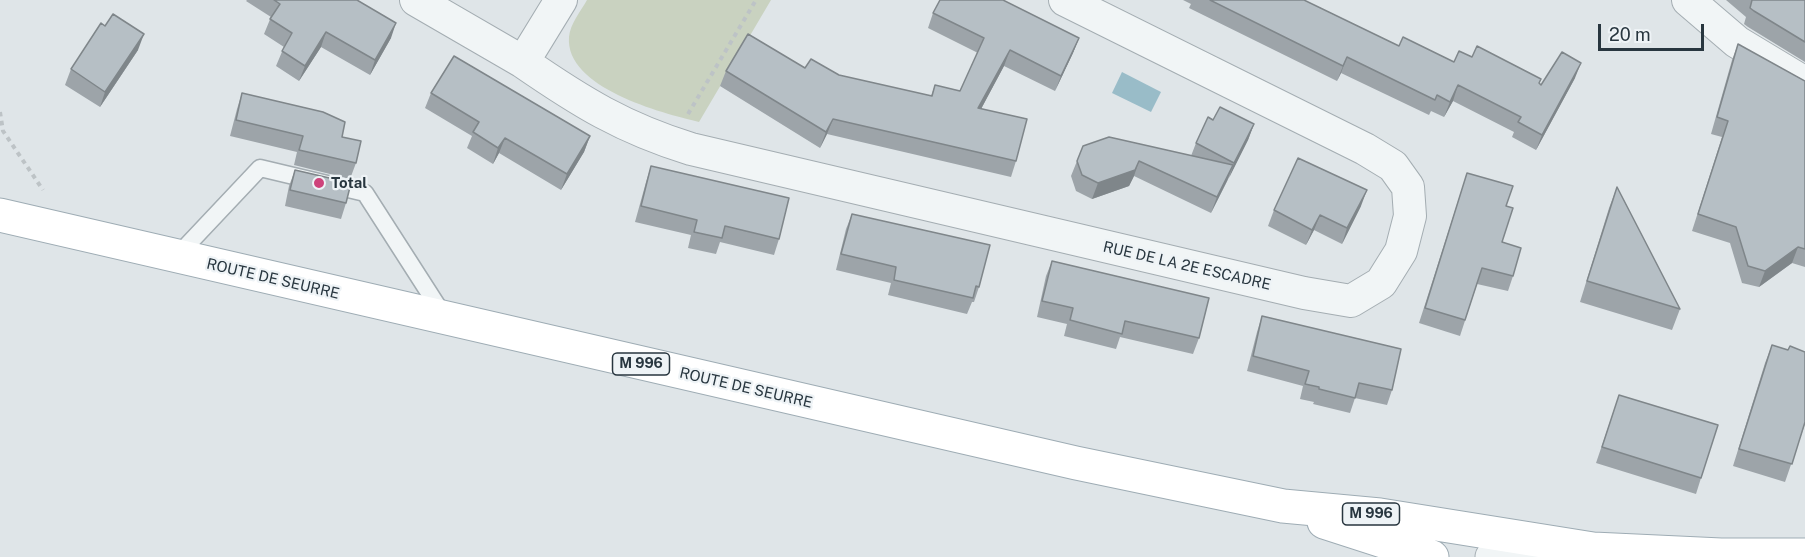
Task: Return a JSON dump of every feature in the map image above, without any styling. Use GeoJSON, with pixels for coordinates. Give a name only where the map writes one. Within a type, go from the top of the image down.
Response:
{"type":"FeatureCollection","features":[{"type":"Feature","properties":{"kind":"main road","name":"ROUTE DE SEURRE"},"geometry":{"type":"LineString","coordinates":[[0,215],[1064,460],[1283,506],[1380,515],[1519,539]]}},
{"type":"Feature","properties":{"kind":"main road","name":"ROUTE DE SEURRE"},"geometry":{"type":"LineString","coordinates":[[1283,506],[1382,549],[1432,557]]}},
{"type":"Feature","properties":{"kind":"main road","name":"M 996"},"geometry":{"type":"LineString","coordinates":[[1519,539],[1593,549],[1669,553],[1805,555]]}},
{"type":"Feature","properties":{"kind":"street","name":"RUE DE LA 2E ESCADRE"},"geometry":{"type":"LineString","coordinates":[[416,0],[524,62],[576,98],[623,124],[671,143],[1304,293],[1351,301],[1381,283],[1401,251],[1410,216],[1408,187],[1393,166],[1365,149],[1065,0]]}},
{"type":"Feature","properties":{"kind":"street"},"geometry":{"type":"LineString","coordinates":[[524,62],[561,0]]}},
{"type":"Feature","properties":{"kind":"street"},"geometry":{"type":"LineString","coordinates":[[1688,0],[1737,42],[1805,83]]}},
{"type":"Feature","properties":{"kind":"street"},"geometry":{"type":"LineString","coordinates":[[1492,557],[1519,539],[1547,557]]}},
{"type":"Feature","properties":{"kind":"lane"},"geometry":{"type":"LineString","coordinates":[[177,256],[260,168],[365,193],[446,319]]}},
{"type":"Feature","properties":{"kind":"path"},"geometry":{"type":"LineString","coordinates":[[671,143],[756,0]]}},
{"type":"Feature","properties":{"kind":"path"},"geometry":{"type":"LineString","coordinates":[[0,112],[3,131],[17,155],[44,188],[35,223]]}},
{"type":"Feature","properties":{"kind":"green space"},"geometry":{"type":"Polygon","coordinates":[[[587,0],[771,0],[699,122],[641,105],[599,84],[582,71],[572,55],[569,37],[574,22],[587,0]]]}},
{"type":"Feature","properties":{"kind":"water"},"geometry":{"type":"Polygon","coordinates":[[[1122,72],[1161,92],[1151,112],[1112,93],[1122,72]]]}},
{"type":"Feature","properties":{"kind":"building"},"geometry":{"type":"Polygon","coordinates":[[[274,0],[357,0],[396,23],[375,60],[326,32],[305,66],[282,51],[292,33],[270,19],[280,4],[274,0]]]}},
{"type":"Feature","properties":{"kind":"building"},"geometry":{"type":"Polygon","coordinates":[[[940,0],[1003,0],[1079,38],[1061,76],[1010,50],[978,108],[1027,119],[1016,161],[833,119],[826,132],[726,71],[748,34],[805,68],[811,59],[839,75],[932,96],[935,85],[960,91],[984,38],[933,13],[940,0]]]}},
{"type":"Feature","properties":{"kind":"building"},"geometry":{"type":"Polygon","coordinates":[[[1210,0],[1304,0],[1399,46],[1403,37],[1454,62],[1459,51],[1472,57],[1477,46],[1541,79],[1539,83],[1541,85],[1562,52],[1581,63],[1542,135],[1518,122],[1521,117],[1458,85],[1450,102],[1437,95],[1435,100],[1347,57],[1343,66],[1210,0]]]}},
{"type":"Feature","properties":{"kind":"building"},"geometry":{"type":"Polygon","coordinates":[[[1752,0],[1805,0],[1805,42],[1750,8],[1752,0]]]}},
{"type":"Feature","properties":{"kind":"building"},"geometry":{"type":"Polygon","coordinates":[[[113,14],[144,34],[105,92],[71,69],[101,23],[105,26],[113,14]]]}},
{"type":"Feature","properties":{"kind":"building"},"geometry":{"type":"Polygon","coordinates":[[[1738,44],[1805,81],[1805,249],[1798,247],[1765,271],[1748,266],[1736,227],[1698,214],[1728,121],[1717,117],[1738,44]]]}},
{"type":"Feature","properties":{"kind":"building"},"geometry":{"type":"Polygon","coordinates":[[[454,56],[590,136],[567,174],[505,138],[498,148],[473,132],[479,122],[431,93],[454,56]]]}},
{"type":"Feature","properties":{"kind":"building"},"geometry":{"type":"Polygon","coordinates":[[[242,93],[323,112],[345,122],[342,137],[361,141],[356,163],[299,150],[303,136],[236,120],[242,93]]]}},
{"type":"Feature","properties":{"kind":"building"},"geometry":{"type":"Polygon","coordinates":[[[1220,107],[1254,124],[1234,163],[1196,143],[1208,117],[1213,120],[1220,107]]]}},
{"type":"Feature","properties":{"kind":"building"},"geometry":{"type":"Polygon","coordinates":[[[1109,137],[1233,165],[1217,197],[1139,161],[1135,170],[1098,183],[1082,175],[1077,161],[1083,146],[1109,137]]]}},
{"type":"Feature","properties":{"kind":"building"},"geometry":{"type":"Polygon","coordinates":[[[1298,158],[1367,190],[1347,228],[1320,215],[1312,230],[1274,210],[1298,158]]]}},
{"type":"Feature","properties":{"kind":"building"},"geometry":{"type":"Polygon","coordinates":[[[651,166],[789,198],[779,239],[725,226],[722,238],[694,232],[697,220],[641,206],[651,166]]]}},
{"type":"Feature","properties":{"kind":"building"},"geometry":{"type":"Polygon","coordinates":[[[295,170],[351,183],[346,203],[290,190],[295,170]]]}},
{"type":"Feature","properties":{"kind":"building"},"geometry":{"type":"Polygon","coordinates":[[[1467,173],[1513,186],[1506,206],[1513,208],[1502,242],[1521,248],[1513,276],[1482,268],[1465,320],[1425,308],[1467,173]]]}},
{"type":"Feature","properties":{"kind":"building"},"geometry":{"type":"Polygon","coordinates":[[[1617,187],[1680,309],[1587,281],[1617,187]]]}},
{"type":"Feature","properties":{"kind":"building"},"geometry":{"type":"Polygon","coordinates":[[[852,214],[990,245],[979,287],[976,286],[973,298],[894,280],[896,267],[841,254],[852,214]]]}},
{"type":"Feature","properties":{"kind":"building"},"geometry":{"type":"Polygon","coordinates":[[[1052,261],[1209,298],[1199,338],[1125,321],[1122,334],[1070,320],[1073,308],[1042,301],[1052,261]]]}},
{"type":"Feature","properties":{"kind":"building"},"geometry":{"type":"Polygon","coordinates":[[[1262,316],[1401,349],[1392,390],[1359,383],[1355,398],[1305,384],[1309,371],[1253,356],[1262,316]]]}},
{"type":"Feature","properties":{"kind":"building"},"geometry":{"type":"Polygon","coordinates":[[[1772,345],[1788,350],[1790,346],[1805,352],[1805,422],[1792,464],[1739,449],[1772,345]]]}},
{"type":"Feature","properties":{"kind":"building"},"geometry":{"type":"Polygon","coordinates":[[[1619,395],[1718,425],[1701,478],[1602,447],[1619,395]]]}},
{"type":"Feature","properties":{"kind":"place","name":"Total"},"geometry":{"type":"Point","coordinates":[319,183]}}]}
